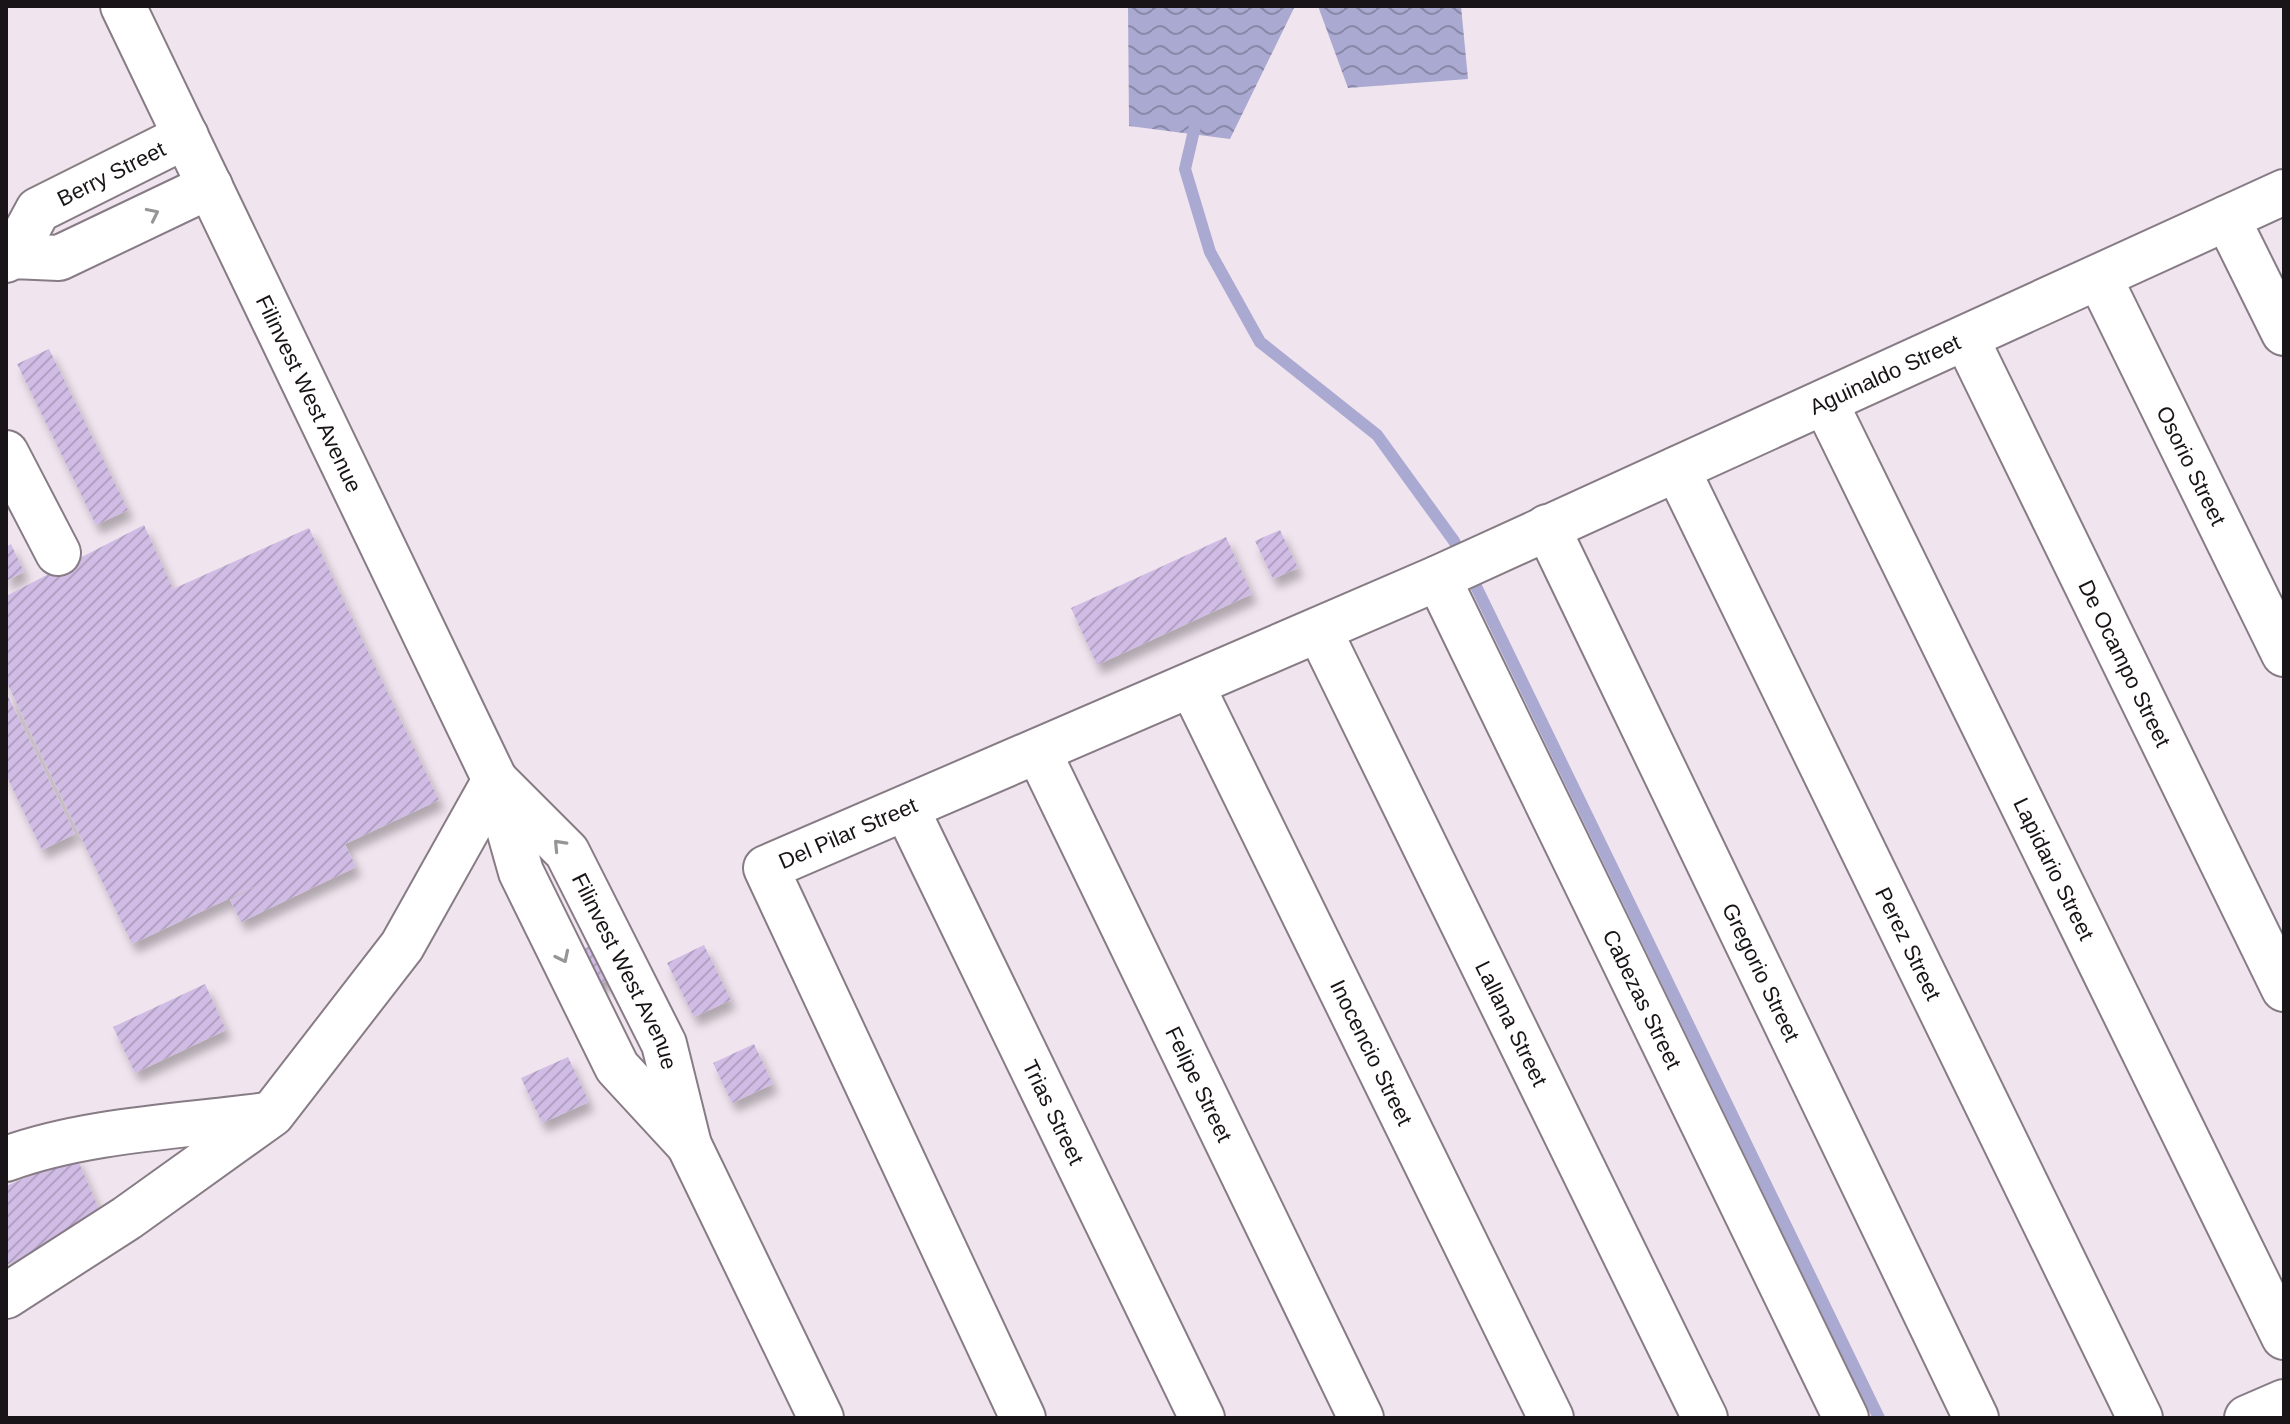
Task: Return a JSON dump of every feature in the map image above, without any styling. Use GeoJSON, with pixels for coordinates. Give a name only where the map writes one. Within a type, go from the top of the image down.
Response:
{"type":"FeatureCollection","features":[{"type":"Feature","properties":{"kind":"street","name":"Filinvest West Avenue"},"geometry":{"type":"LineString","coordinates":[[123,6],[495,780],[521,872],[617,1067],[689,1145],[821,1418]]}},
{"type":"Feature","properties":{"kind":"street","name":"Berry Street"},"geometry":{"type":"LineString","coordinates":[[10,258],[38,210],[186,136]]}},
{"type":"Feature","properties":{"kind":"street","name":"Berry Street"},"geometry":{"type":"LineString","coordinates":[[10,258],[59,258],[210,186]]}},
{"type":"Feature","properties":{"kind":"street","name":"Aguinaldo Street"},"geometry":{"type":"LineString","coordinates":[[1456,569],[2284,192]]}},
{"type":"Feature","properties":{"kind":"street"},"geometry":{"type":"LineString","coordinates":[[2227,218],[2284,333]]}},
{"type":"Feature","properties":{"kind":"street","name":"Osorio Street"},"geometry":{"type":"LineString","coordinates":[[2099,277],[2284,654]]}},
{"type":"Feature","properties":{"kind":"street","name":"De Ocampo Street"},"geometry":{"type":"LineString","coordinates":[[1966,338],[2284,989]]}},
{"type":"Feature","properties":{"kind":"street","name":"Lapidario Street"},"geometry":{"type":"LineString","coordinates":[[1825,402],[2284,1337]]}},
{"type":"Feature","properties":{"kind":"street"},"geometry":{"type":"LineString","coordinates":[[8,461],[58,553]]}},
{"type":"Feature","properties":{"kind":"street","name":"Perez Street"},"geometry":{"type":"LineString","coordinates":[[1677,469],[2140,1418]]}},
{"type":"Feature","properties":{"kind":"street","name":"Gregorio Street"},"geometry":{"type":"LineString","coordinates":[[1547,527],[1976,1418]]}},
{"type":"Feature","properties":{"kind":"street","name":"Del Pilar Street"},"geometry":{"type":"LineString","coordinates":[[1023,1418],[766,868],[1456,569]]}},
{"type":"Feature","properties":{"kind":"street","name":"Cabezas Street"},"geometry":{"type":"LineString","coordinates":[[1456,569],[1846,1418]]}},
{"type":"Feature","properties":{"kind":"street","name":"Lallana Street"},"geometry":{"type":"LineString","coordinates":[[1319,630],[1705,1418]]}},
{"type":"Feature","properties":{"kind":"street","name":"Inocencio Street"},"geometry":{"type":"LineString","coordinates":[[1192,686],[1551,1418]]}},
{"type":"Feature","properties":{"kind":"street","name":"Felipe Street"},"geometry":{"type":"LineString","coordinates":[[1038,751],[1361,1418]]}},
{"type":"Feature","properties":{"kind":"street"},"geometry":{"type":"LineString","coordinates":[[6,1296],[127,1218],[272,1114],[402,946],[495,780]]}},
{"type":"Feature","properties":{"kind":"street","name":"Trias Street"},"geometry":{"type":"LineString","coordinates":[[906,808],[1202,1418]]}},
{"type":"Feature","properties":{"kind":"street"},"geometry":{"type":"LineString","coordinates":[[6,1159],[41,1146],[86,1138],[272,1114]]}},
{"type":"Feature","properties":{"kind":"street"},"geometry":{"type":"LineString","coordinates":[[2247,1418],[2284,1402]]}},
{"type":"Feature","properties":{"kind":"water"},"geometry":{"type":"Polygon","coordinates":[[[1128,6],[1295,6],[1230,139],[1129,126],[1128,6]]]}},
{"type":"Feature","properties":{"kind":"water"},"geometry":{"type":"Polygon","coordinates":[[[1318,6],[1461,6],[1468,79],[1348,88],[1318,6]]]}},
{"type":"Feature","properties":{"kind":"building"},"geometry":{"type":"Polygon","coordinates":[[[49,349],[128,510],[96,525],[17,364],[49,349]]]}},
{"type":"Feature","properties":{"kind":"building"},"geometry":{"type":"Polygon","coordinates":[[[144,525],[173,589],[309,528],[439,800],[345,844],[356,867],[241,922],[230,900],[260,884],[132,944],[6,681],[6,596],[144,525]]]}},
{"type":"Feature","properties":{"kind":"building"},"geometry":{"type":"Polygon","coordinates":[[[1280,530],[1298,568],[1273,579],[1255,541],[1280,530]]]}},
{"type":"Feature","properties":{"kind":"building"},"geometry":{"type":"Polygon","coordinates":[[[1226,537],[1252,594],[1097,665],[1071,608],[1226,537]]]}},
{"type":"Feature","properties":{"kind":"building"},"geometry":{"type":"Polygon","coordinates":[[[11,544],[24,572],[6,581],[6,547],[11,544]]]}},
{"type":"Feature","properties":{"kind":"building"},"geometry":{"type":"Polygon","coordinates":[[[6,692],[75,834],[42,850],[6,775],[6,692]]]}},
{"type":"Feature","properties":{"kind":"building"},"geometry":{"type":"Polygon","coordinates":[[[598,942],[614,977],[589,989],[572,954],[598,942]]]}},
{"type":"Feature","properties":{"kind":"building"},"geometry":{"type":"Polygon","coordinates":[[[704,945],[731,1000],[694,1017],[667,963],[704,945]]]}},
{"type":"Feature","properties":{"kind":"building"},"geometry":{"type":"Polygon","coordinates":[[[205,984],[226,1030],[135,1073],[113,1027],[205,984]]]}},
{"type":"Feature","properties":{"kind":"building"},"geometry":{"type":"Polygon","coordinates":[[[754,1044],[773,1084],[732,1103],[713,1063],[754,1044]]]}},
{"type":"Feature","properties":{"kind":"building"},"geometry":{"type":"Polygon","coordinates":[[[568,1057],[589,1102],[542,1123],[521,1078],[568,1057]]]}},
{"type":"Feature","properties":{"kind":"building"},"geometry":{"type":"Polygon","coordinates":[[[76,1156],[105,1223],[6,1265],[6,1186],[76,1156]]]}},
{"type":"Feature","properties":{"kind":"waterway"},"geometry":{"type":"LineString","coordinates":[[1196,122],[1185,169],[1210,252],[1260,342],[1377,435],[1454,541],[1879,1418]]}}]}
